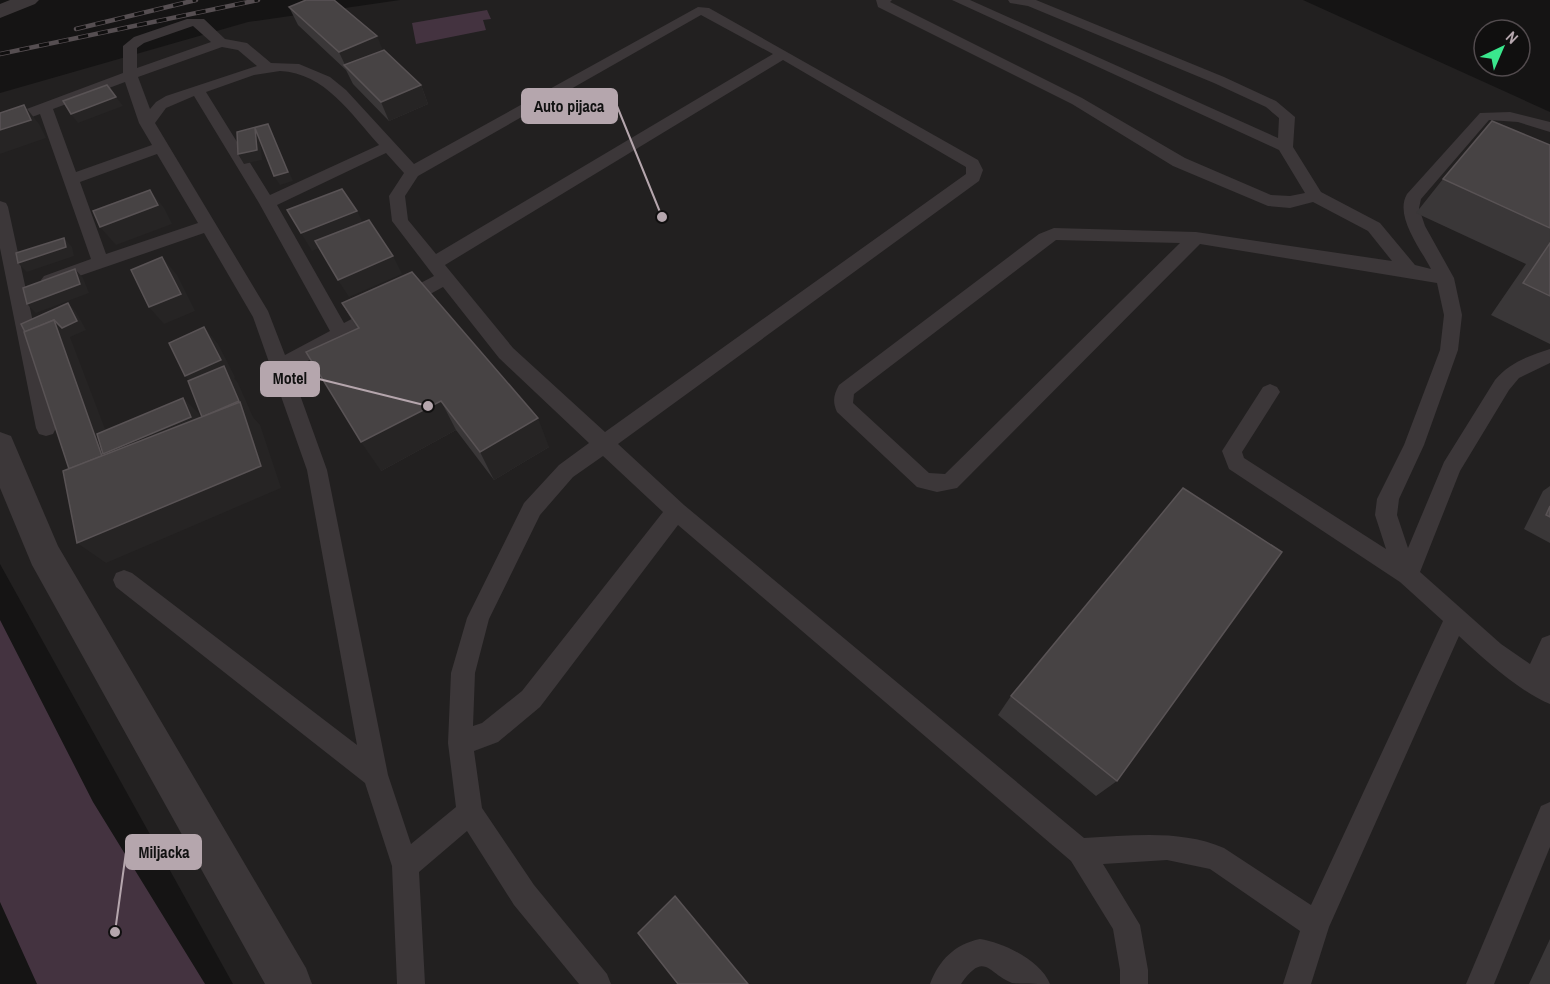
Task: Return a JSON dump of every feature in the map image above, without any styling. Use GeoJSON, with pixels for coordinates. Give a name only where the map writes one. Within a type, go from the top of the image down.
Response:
{"type":"FeatureCollection","features":[{"type":"Feature","properties":{"kind":"street"},"geometry":{"type":"LineString","coordinates":[[0,12],[28,0]]}},
{"type":"Feature","properties":{"kind":"street"},"geometry":{"type":"LineString","coordinates":[[0,445],[4,461],[44,554],[290,984]]}},
{"type":"Feature","properties":{"kind":"lane"},"geometry":{"type":"LineString","coordinates":[[885,0],[882,1],[883,4],[1077,101],[1179,162],[1268,200],[1290,202],[1315,196]]}},
{"type":"Feature","properties":{"kind":"lane"},"geometry":{"type":"LineString","coordinates":[[959,0],[1286,147]]}},
{"type":"Feature","properties":{"kind":"lane"},"geometry":{"type":"LineString","coordinates":[[1015,0],[1031,3],[1219,80],[1271,104],[1287,117],[1286,147],[1315,196],[1374,227],[1409,270]]}},
{"type":"Feature","properties":{"kind":"lane"},"geometry":{"type":"LineString","coordinates":[[978,8],[1003,1]]}},
{"type":"Feature","properties":{"kind":"lane"},"geometry":{"type":"LineString","coordinates":[[597,984],[524,895],[470,812],[460,743],[463,673],[478,618],[532,509],[566,471],[604,443],[974,177],[975,170],[972,164],[783,54],[704,11],[698,11],[412,172],[398,196],[400,220],[506,353],[604,443],[676,511],[1080,852],[1126,925],[1134,970],[1134,984]]}},
{"type":"Feature","properties":{"kind":"lane"},"geometry":{"type":"LineString","coordinates":[[221,43],[199,22],[185,23],[133,42],[130,46],[129,75],[147,123],[262,316],[317,470],[375,775],[405,866],[411,984]]}},
{"type":"Feature","properties":{"kind":"lane"},"geometry":{"type":"LineString","coordinates":[[0,124],[221,43],[242,46],[268,68]]}},
{"type":"Feature","properties":{"kind":"lane"},"geometry":{"type":"LineString","coordinates":[[281,366],[341,334],[783,54]]}},
{"type":"Feature","properties":{"kind":"lane"},"geometry":{"type":"LineString","coordinates":[[147,123],[161,105],[268,68],[292,66],[329,82],[412,172]]}},
{"type":"Feature","properties":{"kind":"lane"},"geometry":{"type":"LineString","coordinates":[[198,91],[267,203],[341,334]]}},
{"type":"Feature","properties":{"kind":"lane"},"geometry":{"type":"LineString","coordinates":[[45,107],[100,262]]}},
{"type":"Feature","properties":{"kind":"lane"},"geometry":{"type":"LineString","coordinates":[[1408,574],[1386,515],[1388,499],[1414,445],[1449,350],[1453,315],[1445,278],[1417,226],[1411,208],[1413,198],[1485,116],[1503,114],[1534,120],[1550,127]]}},
{"type":"Feature","properties":{"kind":"lane"},"geometry":{"type":"LineString","coordinates":[[267,203],[389,146]]}},
{"type":"Feature","properties":{"kind":"lane"},"geometry":{"type":"LineString","coordinates":[[71,180],[161,147]]}},
{"type":"Feature","properties":{"kind":"lane"},"geometry":{"type":"LineString","coordinates":[[0,207],[46,428]]}},
{"type":"Feature","properties":{"kind":"lane"},"geometry":{"type":"LineString","coordinates":[[18,291],[209,225]]}},
{"type":"Feature","properties":{"kind":"lane"},"geometry":{"type":"LineString","coordinates":[[1196,238],[950,482],[924,481],[844,406],[843,398],[846,390],[1045,238],[1062,233],[1196,238],[1409,270],[1445,278]]}},
{"type":"Feature","properties":{"kind":"lane"},"geometry":{"type":"LineString","coordinates":[[1408,574],[1450,468],[1502,385],[1512,373],[1550,356]]}},
{"type":"Feature","properties":{"kind":"lane"},"geometry":{"type":"LineString","coordinates":[[1270,392],[1232,451],[1236,463],[1408,574],[1493,652],[1542,687],[1550,646]]}},
{"type":"Feature","properties":{"kind":"lane"},"geometry":{"type":"LineString","coordinates":[[460,743],[489,733],[531,699],[676,511]]}},
{"type":"Feature","properties":{"kind":"lane"},"geometry":{"type":"LineString","coordinates":[[124,580],[375,775]]}},
{"type":"Feature","properties":{"kind":"lane"},"geometry":{"type":"LineString","coordinates":[[1297,984],[1316,925],[1456,618]]}},
{"type":"Feature","properties":{"kind":"lane"},"geometry":{"type":"LineString","coordinates":[[405,866],[470,812]]}},
{"type":"Feature","properties":{"kind":"lane"},"geometry":{"type":"LineString","coordinates":[[1480,984],[1550,815]]}},
{"type":"Feature","properties":{"kind":"lane"},"geometry":{"type":"LineString","coordinates":[[1080,852],[1167,847],[1215,857],[1316,925]]}},
{"type":"Feature","properties":{"kind":"lane"},"geometry":{"type":"LineString","coordinates":[[944,984],[961,961],[972,953],[990,952],[1036,984]]}},
{"type":"Feature","properties":{"kind":"shaded area"},"geometry":{"type":"Polygon","coordinates":[[[400,0],[1303,0],[1550,112],[1550,984],[233,984],[0,564],[0,93],[248,22],[400,0]]]}},
{"type":"Feature","properties":{"kind":"shaded area"},"geometry":{"type":"Polygon","coordinates":[[[487,10],[491,19],[483,20],[486,30],[416,44],[412,23],[487,10]]]}},
{"type":"Feature","properties":{"kind":"shaded area"},"geometry":{"type":"Polygon","coordinates":[[[0,620],[93,802],[205,984],[37,984],[0,902],[0,620]]]}},
{"type":"Feature","properties":{"kind":"building"},"geometry":{"type":"Polygon","coordinates":[[[306,0],[334,0],[377,36],[339,52],[289,7],[306,0]]]}},
{"type":"Feature","properties":{"kind":"building"},"geometry":{"type":"Polygon","coordinates":[[[384,50],[421,85],[381,102],[344,65],[384,50]]]}},
{"type":"Feature","properties":{"kind":"building"},"geometry":{"type":"Polygon","coordinates":[[[107,85],[116,97],[71,114],[63,101],[107,85]]]}},
{"type":"Feature","properties":{"kind":"building"},"geometry":{"type":"Polygon","coordinates":[[[24,105],[31,120],[0,130],[0,113],[24,105]]]}},
{"type":"Feature","properties":{"kind":"building"},"geometry":{"type":"Polygon","coordinates":[[[1492,121],[1550,145],[1550,228],[1443,179],[1492,121]]]}},
{"type":"Feature","properties":{"kind":"building"},"geometry":{"type":"Polygon","coordinates":[[[268,124],[288,172],[274,176],[255,128],[257,150],[238,154],[237,132],[268,124]]]}},
{"type":"Feature","properties":{"kind":"building"},"geometry":{"type":"Polygon","coordinates":[[[342,189],[357,211],[301,233],[287,210],[342,189]]]}},
{"type":"Feature","properties":{"kind":"building"},"geometry":{"type":"Polygon","coordinates":[[[150,190],[158,205],[100,227],[93,211],[150,190]]]}},
{"type":"Feature","properties":{"kind":"building"},"geometry":{"type":"Polygon","coordinates":[[[369,220],[393,256],[338,280],[315,241],[369,220]]]}},
{"type":"Feature","properties":{"kind":"building"},"geometry":{"type":"Polygon","coordinates":[[[64,238],[66,247],[18,263],[16,253],[64,238]]]}},
{"type":"Feature","properties":{"kind":"building"},"geometry":{"type":"Polygon","coordinates":[[[1550,243],[1550,296],[1523,283],[1550,243]]]}},
{"type":"Feature","properties":{"kind":"building"},"geometry":{"type":"Polygon","coordinates":[[[162,257],[181,294],[149,307],[131,270],[162,257]]]}},
{"type":"Feature","properties":{"kind":"building"},"geometry":{"type":"Polygon","coordinates":[[[75,269],[80,284],[27,304],[23,288],[75,269]]]}},
{"type":"Feature","properties":{"kind":"building"},"geometry":{"type":"Polygon","coordinates":[[[412,272],[538,418],[480,452],[441,401],[361,442],[306,352],[359,328],[342,303],[412,272]]]}},
{"type":"Feature","properties":{"kind":"building"},"geometry":{"type":"Polygon","coordinates":[[[68,303],[77,321],[62,328],[54,320],[25,332],[21,324],[68,303]]]}},
{"type":"Feature","properties":{"kind":"building"},"geometry":{"type":"Polygon","coordinates":[[[54,320],[102,456],[69,469],[24,332],[54,320]]]}},
{"type":"Feature","properties":{"kind":"building"},"geometry":{"type":"Polygon","coordinates":[[[204,327],[221,360],[185,376],[169,343],[204,327]]]}},
{"type":"Feature","properties":{"kind":"building"},"geometry":{"type":"Polygon","coordinates":[[[224,366],[239,401],[202,417],[188,381],[224,366]]]}},
{"type":"Feature","properties":{"kind":"building"},"geometry":{"type":"Polygon","coordinates":[[[183,398],[191,417],[103,454],[97,434],[183,398]]]}},
{"type":"Feature","properties":{"kind":"building"},"geometry":{"type":"Polygon","coordinates":[[[240,402],[261,466],[77,543],[63,471],[240,402]]]}},
{"type":"Feature","properties":{"kind":"building"},"geometry":{"type":"Polygon","coordinates":[[[1183,488],[1282,552],[1117,781],[1011,696],[1183,488]]]}},
{"type":"Feature","properties":{"kind":"building"},"geometry":{"type":"Polygon","coordinates":[[[675,896],[748,984],[678,984],[638,933],[675,896]]]}},
{"type":"Feature","properties":{"kind":"railway"},"geometry":{"type":"LineString","coordinates":[[76,29],[196,0]]}},
{"type":"Feature","properties":{"kind":"railway"},"geometry":{"type":"LineString","coordinates":[[0,54],[258,0]]}},
{"type":"Feature","properties":{"kind":"place","name":"Auto pijaca"},"geometry":{"type":"Point","coordinates":[662,217]}},
{"type":"Feature","properties":{"kind":"place","name":"Motel"},"geometry":{"type":"Point","coordinates":[428,406]}},
{"type":"Feature","properties":{"kind":"place","name":"Miljacka"},"geometry":{"type":"Point","coordinates":[115,932]}}]}
